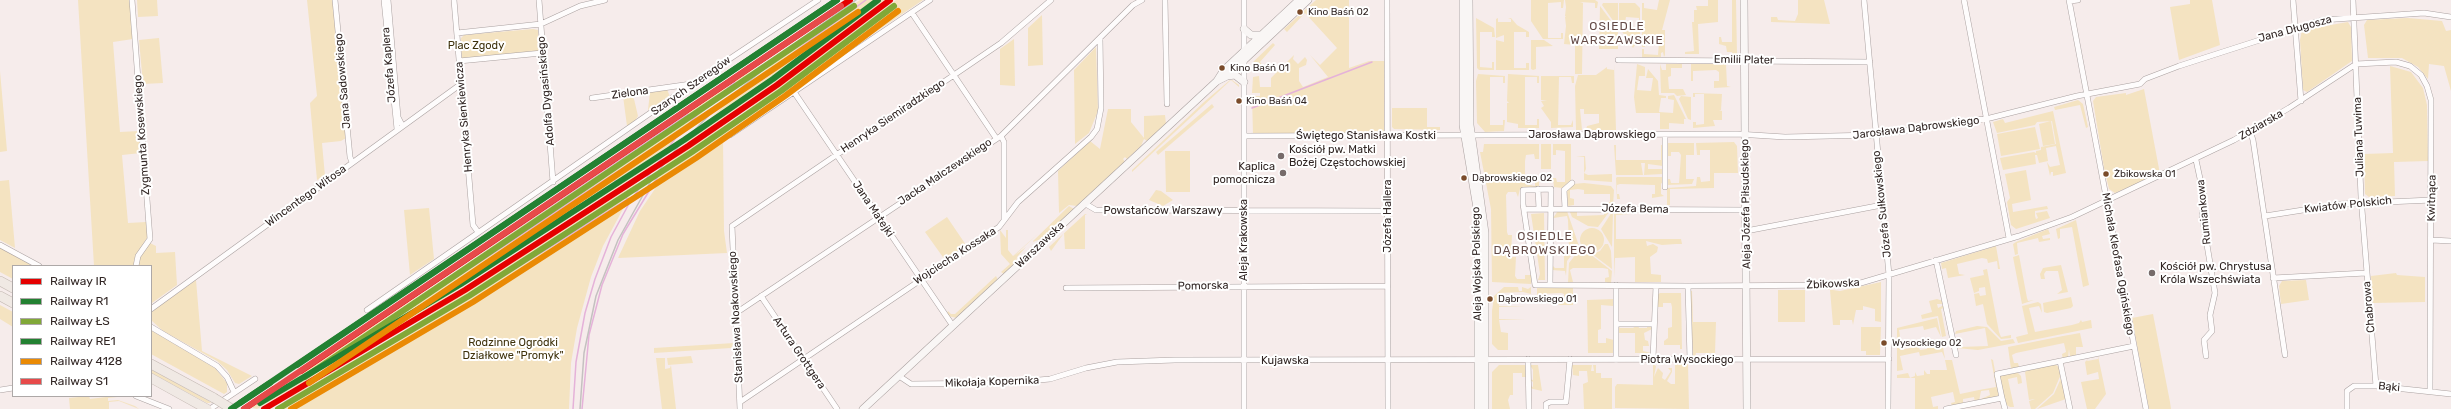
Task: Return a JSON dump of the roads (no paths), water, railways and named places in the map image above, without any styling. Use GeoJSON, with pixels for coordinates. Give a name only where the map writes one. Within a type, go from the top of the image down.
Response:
{"type":"FeatureCollection","features":[{"type":"Feature","properties":{"kind":"highway"},"geometry":{"type":"LineString","coordinates":[[0,281],[12,287]]}},
{"type":"Feature","properties":{"kind":"highway"},"geometry":{"type":"LineString","coordinates":[[0,296],[12,302]]}},
{"type":"Feature","properties":{"kind":"highway"},"geometry":{"type":"LineString","coordinates":[[152,365],[232,409]]}},
{"type":"Feature","properties":{"kind":"highway"},"geometry":{"type":"LineString","coordinates":[[152,379],[206,408]]}},
{"type":"Feature","properties":{"kind":"street","name":"Zygmunta Kosewskiego"},"geometry":{"type":"LineString","coordinates":[[132,0],[150,239],[138,256],[136,265]]}},
{"type":"Feature","properties":{"kind":"street","name":"Jana Sadowskiego"},"geometry":{"type":"LineString","coordinates":[[335,0],[350,157],[352,162]]}},
{"type":"Feature","properties":{"kind":"street","name":"Józefa Kaplera"},"geometry":{"type":"LineString","coordinates":[[384,0],[396,129]]}},
{"type":"Feature","properties":{"kind":"street","name":"Józefa Kaplera"},"geometry":{"type":"LineString","coordinates":[[388,0],[398,117],[402,125]]}},
{"type":"Feature","properties":{"kind":"street","name":"Henryka Sienkiewicza"},"geometry":{"type":"LineString","coordinates":[[454,0],[473,225],[478,232]]}},
{"type":"Feature","properties":{"kind":"street","name":"Adolfa Dygasińskiego"},"geometry":{"type":"LineString","coordinates":[[538,0],[554,182]]}},
{"type":"Feature","properties":{"kind":"street"},"geometry":{"type":"LineString","coordinates":[[457,33],[540,24],[580,6],[605,0]]}},
{"type":"Feature","properties":{"kind":"street","name":"Szarych Szeregów"},"geometry":{"type":"LineString","coordinates":[[366,310],[478,232],[554,182],[692,84],[818,0]]}},
{"type":"Feature","properties":{"kind":"street"},"geometry":{"type":"LineString","coordinates":[[730,135],[930,0]]}},
{"type":"Feature","properties":{"kind":"street","name":"Henryka Siemiradzkiego"},"geometry":{"type":"LineString","coordinates":[[732,226],[1001,43],[1051,0]]}},
{"type":"Feature","properties":{"kind":"street","name":"Jacka Malczewskiego"},"geometry":{"type":"LineString","coordinates":[[736,313],[998,137],[1133,5],[1142,0]]}},
{"type":"Feature","properties":{"kind":"street"},"geometry":{"type":"LineString","coordinates":[[1165,0],[1167,104]]}},
{"type":"Feature","properties":{"kind":"street","name":"Aleja Krakowska"},"geometry":{"type":"LineString","coordinates":[[1244,0],[1244,409]]}},
{"type":"Feature","properties":{"kind":"street","name":"Warszawska"},"geometry":{"type":"LineString","coordinates":[[1217,81],[1220,74],[1299,0]]}},
{"type":"Feature","properties":{"kind":"street","name":"Warszawska"},"geometry":{"type":"LineString","coordinates":[[863,409],[1084,203],[1217,81],[1226,76],[1244,60],[1308,0]]}},
{"type":"Feature","properties":{"kind":"street","name":"Józefa Hallera"},"geometry":{"type":"LineString","coordinates":[[1387,0],[1388,409]]}},
{"type":"Feature","properties":{"kind":"street","name":"Aleja Wojska Polskiego"},"geometry":{"type":"LineString","coordinates":[[1463,0],[1467,136],[1484,222],[1482,359],[1478,409]]}},
{"type":"Feature","properties":{"kind":"street","name":"Aleja Wojska Polskiego"},"geometry":{"type":"LineString","coordinates":[[1467,136],[1469,0]]}},
{"type":"Feature","properties":{"kind":"street","name":"Aleja Józefa Piłsudskiego"},"geometry":{"type":"LineString","coordinates":[[1744,0],[1747,409]]}},
{"type":"Feature","properties":{"kind":"street","name":"Józefa Sułkowskiego"},"geometry":{"type":"LineString","coordinates":[[1864,0],[1875,135],[1889,276],[1888,409]]}},
{"type":"Feature","properties":{"kind":"street"},"geometry":{"type":"LineString","coordinates":[[1964,0],[2009,238]]}},
{"type":"Feature","properties":{"kind":"street"},"geometry":{"type":"LineString","coordinates":[[2070,1],[2078,0]]}},
{"type":"Feature","properties":{"kind":"street"},"geometry":{"type":"LineString","coordinates":[[2293,0],[2301,101]]}},
{"type":"Feature","properties":{"kind":"street","name":"Juliana Tuwima"},"geometry":{"type":"LineString","coordinates":[[2353,0],[2362,202],[2368,269],[2366,273]]}},
{"type":"Feature","properties":{"kind":"street","name":"Michała Kleofasa Ogińskiego"},"geometry":{"type":"LineString","coordinates":[[2070,1],[2146,409]]}},
{"type":"Feature","properties":{"kind":"street"},"geometry":{"type":"LineString","coordinates":[[912,13],[998,137],[1004,142],[1004,221]]}},
{"type":"Feature","properties":{"kind":"street","name":"Jana Długosza"},"geometry":{"type":"LineString","coordinates":[[2145,79],[2296,27],[2322,20],[2354,16],[2424,13],[2451,17]]}},
{"type":"Feature","properties":{"kind":"street"},"geometry":{"type":"LineString","coordinates":[[1244,29],[1251,35],[1261,35]]}},
{"type":"Feature","properties":{"kind":"street","name":"Wojciecha Kossaka"},"geometry":{"type":"LineString","coordinates":[[740,402],[802,358],[987,236],[1004,221],[1018,202],[1097,129],[1101,108],[1100,38]]}},
{"type":"Feature","properties":{"kind":"street"},"geometry":{"type":"LineString","coordinates":[[459,61],[542,53]]}},
{"type":"Feature","properties":{"kind":"street","name":"Emilii Plater"},"geometry":{"type":"LineString","coordinates":[[1618,60],[1870,62]]}},
{"type":"Feature","properties":{"kind":"street","name":"Kwitnąca"},"geometry":{"type":"LineString","coordinates":[[2356,64],[2390,61],[2403,64],[2416,70],[2425,81],[2431,107],[2432,200],[2430,391]]}},
{"type":"Feature","properties":{"kind":"street","name":"Zdziarska"},"geometry":{"type":"LineString","coordinates":[[2160,177],[2196,160],[2250,131],[2301,101],[2356,64]]}},
{"type":"Feature","properties":{"kind":"street"},"geometry":{"type":"LineString","coordinates":[[1226,76],[1235,75],[1244,82]]}},
{"type":"Feature","properties":{"kind":"street","name":"Jarosława Dąbrowskiego"},"geometry":{"type":"LineString","coordinates":[[1467,136],[1745,135],[1785,137],[1875,135],[1987,119],[2087,94],[2140,84],[2145,79]]}},
{"type":"Feature","properties":{"kind":"street","name":"Wincentego Witosa"},"geometry":{"type":"LineString","coordinates":[[152,307],[396,129],[461,84]]}},
{"type":"Feature","properties":{"kind":"street","name":"Zielona"},"geometry":{"type":"LineString","coordinates":[[592,98],[692,84]]}},
{"type":"Feature","properties":{"kind":"street","name":"Jana Matejki"},"geometry":{"type":"LineString","coordinates":[[794,92],[953,326]]}},
{"type":"Feature","properties":{"kind":"street"},"geometry":{"type":"LineString","coordinates":[[2250,131],[2253,137],[2273,278],[2286,355]]}},
{"type":"Feature","properties":{"kind":"street"},"geometry":{"type":"LineString","coordinates":[[1665,135],[1665,187]]}},
{"type":"Feature","properties":{"kind":"street","name":"Świętego Stanisława Kostki"},"geometry":{"type":"LineString","coordinates":[[1244,136],[1467,136]]}},
{"type":"Feature","properties":{"kind":"street","name":"Rumiankowa"},"geometry":{"type":"LineString","coordinates":[[2196,160],[2204,196],[2202,215],[2215,293],[2210,315],[2212,331],[2204,340],[2206,356]]}},
{"type":"Feature","properties":{"kind":"street","name":"Żbikowska"},"geometry":{"type":"LineString","coordinates":[[1524,208],[1536,285],[1849,285],[1889,276],[2072,217],[2160,177]]}},
{"type":"Feature","properties":{"kind":"street"},"geometry":{"type":"LineString","coordinates":[[1565,208],[1564,190],[1572,183]]}},
{"type":"Feature","properties":{"kind":"street"},"geometry":{"type":"LineString","coordinates":[[1538,189],[1539,209]]}},
{"type":"Feature","properties":{"kind":"street"},"geometry":{"type":"LineString","coordinates":[[1524,208],[1522,190],[1550,189],[1550,285]]}},
{"type":"Feature","properties":{"kind":"street","name":"Kwiatów Polskich"},"geometry":{"type":"LineString","coordinates":[[2265,216],[2362,202],[2432,200]]}},
{"type":"Feature","properties":{"kind":"street","name":"Powstańców Warszawy"},"geometry":{"type":"LineString","coordinates":[[1084,203],[1096,210],[1388,210]]}},
{"type":"Feature","properties":{"kind":"street"},"geometry":{"type":"LineString","coordinates":[[1746,231],[1882,205]]}},
{"type":"Feature","properties":{"kind":"street","name":"Józefa Bema"},"geometry":{"type":"LineString","coordinates":[[1524,208],[1746,210]]}},
{"type":"Feature","properties":{"kind":"street","name":"Stanisława Noakowskiego"},"geometry":{"type":"LineString","coordinates":[[732,226],[740,409]]}},
{"type":"Feature","properties":{"kind":"street"},"geometry":{"type":"LineString","coordinates":[[2431,240],[2451,241]]}},
{"type":"Feature","properties":{"kind":"street"},"geometry":{"type":"LineString","coordinates":[[0,245],[37,265]]}},
{"type":"Feature","properties":{"kind":"street"},"geometry":{"type":"LineString","coordinates":[[1936,260],[1956,355]]}},
{"type":"Feature","properties":{"kind":"street","name":"Chabrowa"},"geometry":{"type":"LineString","coordinates":[[2273,278],[2366,273],[2376,386]]}},
{"type":"Feature","properties":{"kind":"street"},"geometry":{"type":"LineString","coordinates":[[1616,285],[1616,360]]}},
{"type":"Feature","properties":{"kind":"street","name":"Pomorska"},"geometry":{"type":"LineString","coordinates":[[1066,288],[1388,286]]}},
{"type":"Feature","properties":{"kind":"street"},"geometry":{"type":"LineString","coordinates":[[1653,359],[1656,286]]}},
{"type":"Feature","properties":{"kind":"street"},"geometry":{"type":"LineString","coordinates":[[1688,286],[1690,360]]}},
{"type":"Feature","properties":{"kind":"street","name":"Artura Grottgera"},"geometry":{"type":"LineString","coordinates":[[761,296],[837,409]]}},
{"type":"Feature","properties":{"kind":"street"},"geometry":{"type":"LineString","coordinates":[[1616,324],[1654,324]]}},
{"type":"Feature","properties":{"kind":"street"},"geometry":{"type":"LineString","coordinates":[[152,328],[217,366],[225,375],[234,392]]}},
{"type":"Feature","properties":{"kind":"street"},"geometry":{"type":"LineString","coordinates":[[2005,409],[1997,374],[2134,346]]}},
{"type":"Feature","properties":{"kind":"street","name":"Aleja Wojska Polskiego"},"geometry":{"type":"LineString","coordinates":[[1482,359],[1485,409]]}},
{"type":"Feature","properties":{"kind":"street","name":"Piotra Wysockiego"},"geometry":{"type":"LineString","coordinates":[[1482,359],[1889,359]]}},
{"type":"Feature","properties":{"kind":"street","name":"Kujawska"},"geometry":{"type":"LineString","coordinates":[[1086,368],[1132,361],[1482,359]]}},
{"type":"Feature","properties":{"kind":"street"},"geometry":{"type":"LineString","coordinates":[[1528,359],[1529,409]]}},
{"type":"Feature","properties":{"kind":"street"},"geometry":{"type":"LineString","coordinates":[[1546,409],[1546,404],[1550,402],[1566,402],[1570,359]]}},
{"type":"Feature","properties":{"kind":"street"},"geometry":{"type":"LineString","coordinates":[[2060,361],[2070,409]]}},
{"type":"Feature","properties":{"kind":"street","name":"Mikołaja Kopernika"},"geometry":{"type":"LineString","coordinates":[[899,376],[910,384],[1006,382],[1050,379],[1086,368]]}},
{"type":"Feature","properties":{"kind":"street"},"geometry":{"type":"LineString","coordinates":[[206,408],[255,379]]}},
{"type":"Feature","properties":{"kind":"street","name":"Bąki"},"geometry":{"type":"LineString","coordinates":[[2347,409],[2347,391],[2350,388],[2376,386],[2451,394]]}},
{"type":"Feature","properties":{"kind":"street"},"geometry":{"type":"LineString","coordinates":[[0,390],[12,388]]}},
{"type":"Feature","properties":{"kind":"street"},"geometry":{"type":"LineString","coordinates":[[139,397],[169,409]]}},
{"type":"Feature","properties":{"kind":"street"},"geometry":{"type":"LineString","coordinates":[[1946,409],[2002,398]]}},
{"type":"Feature","properties":{"kind":"waterway"},"geometry":{"type":"LineString","coordinates":[[762,80],[763,76],[866,0]]}},
{"type":"Feature","properties":{"kind":"waterway"},"geometry":{"type":"LineString","coordinates":[[1252,108],[1372,62]]}},
{"type":"Feature","properties":{"kind":"waterway"},"geometry":{"type":"LineString","coordinates":[[631,200],[677,136],[705,107],[735,82]]}},
{"type":"Feature","properties":{"kind":"waterway"},"geometry":{"type":"LineString","coordinates":[[250,407],[688,114]]}},
{"type":"Feature","properties":{"kind":"waterway"},"geometry":{"type":"LineString","coordinates":[[262,403],[675,134],[677,136]]}},
{"type":"Feature","properties":{"kind":"waterway"},"geometry":{"type":"LineString","coordinates":[[614,174],[615,181]]}},
{"type":"Feature","properties":{"kind":"waterway"},"geometry":{"type":"LineString","coordinates":[[582,409],[589,335],[602,285],[623,234],[657,178]]}},
{"type":"Feature","properties":{"kind":"waterway"},"geometry":{"type":"LineString","coordinates":[[573,409],[576,362],[585,313],[595,279],[611,237],[631,200],[626,198]]}},
{"type":"Feature","properties":{"kind":"waterway"},"geometry":{"type":"LineString","coordinates":[[285,402],[440,315],[628,199]]}},
{"type":"Feature","properties":{"kind":"railway"},"geometry":{"type":"LineString","coordinates":[[580,409],[584,353],[596,296],[618,240],[652,179],[678,147],[715,109],[801,39],[856,0]]}},
{"type":"Feature","properties":{"kind":"rail line","name":"R1"},"geometry":{"type":"LineString","coordinates":[[231,409],[837,0]]}},
{"type":"Feature","properties":{"kind":"rail line","name":"RE1"},"geometry":{"type":"LineString","coordinates":[[297,365],[837,0]]}},
{"type":"Feature","properties":{"kind":"rail line","name":"IR"},"geometry":{"type":"LineString","coordinates":[[301,371],[850,0]]}},
{"type":"Feature","properties":{"kind":"rail line","name":"RE1"},"geometry":{"type":"LineString","coordinates":[[260,403],[461,284],[684,140],[773,79],[878,0]]}},
{"type":"Feature","properties":{"kind":"rail line","name":"IR"},"geometry":{"type":"LineString","coordinates":[[264,409],[465,290],[688,146],[777,85],[890,0]]}},
{"type":"Feature","properties":{"kind":"rail line","name":"S1"},"geometry":{"type":"LineString","coordinates":[[244,409],[841,6]]}},
{"type":"Feature","properties":{"kind":"rail line","name":"ŁS"},"geometry":{"type":"LineString","coordinates":[[305,377],[854,6]]}},
{"type":"Feature","properties":{"kind":"rail line","name":"ŁS"},"geometry":{"type":"LineString","coordinates":[[278,409],[469,296],[692,152],[781,91],[894,6]]}},
{"type":"Feature","properties":{"kind":"rail line","name":"4128"},"geometry":{"type":"LineString","coordinates":[[291,409],[473,302],[696,158],[785,96],[898,11]]}},
{"type":"Feature","properties":{"kind":"rail line","name":"4128"},"geometry":{"type":"LineString","coordinates":[[309,383],[858,12]]}},
{"type":"Feature","properties":{"kind":"rail line","name":"RE1"},"geometry":{"type":"LineString","coordinates":[[240,403],[270,383]]}},
{"type":"Feature","properties":{"kind":"rail line","name":"IR"},"geometry":{"type":"LineString","coordinates":[[244,409],[274,389]]}},
{"type":"Feature","properties":{"kind":"place","name":"Kino Baśń 02"},"geometry":{"type":"Point","coordinates":[1300,12]}},
{"type":"Feature","properties":{"kind":"place","name":"Kino Baśń 01"},"geometry":{"type":"Point","coordinates":[1222,68]}},
{"type":"Feature","properties":{"kind":"place","name":"Kino Baśń 04"},"geometry":{"type":"Point","coordinates":[1239,101]}},
{"type":"Feature","properties":{"kind":"place","name":"Kościół pw. Matki Bożej Częstochowskiej"},"geometry":{"type":"Point","coordinates":[1281,156]}},
{"type":"Feature","properties":{"kind":"place","name":"Kaplica pomocnicza"},"geometry":{"type":"Point","coordinates":[1283,173]}},
{"type":"Feature","properties":{"kind":"place","name":"Żbikowska 01"},"geometry":{"type":"Point","coordinates":[2106,174]}},
{"type":"Feature","properties":{"kind":"place","name":"Dąbrowskiego 02"},"geometry":{"type":"Point","coordinates":[1464,178]}},
{"type":"Feature","properties":{"kind":"place","name":"Kościół pw. Chrystusa Króla Wszechświata"},"geometry":{"type":"Point","coordinates":[2152,273]}},
{"type":"Feature","properties":{"kind":"place","name":"Dąbrowskiego 01"},"geometry":{"type":"Point","coordinates":[1490,299]}},
{"type":"Feature","properties":{"kind":"place","name":"Wysockiego 02"},"geometry":{"type":"Point","coordinates":[1884,343]}},
{"type":"Feature","properties":{"kind":"district","name":"OSIEDLE WARSZAWSKIE"},"geometry":{"type":"Point","coordinates":[1617,34]}},
{"type":"Feature","properties":{"kind":"district","name":"OSIEDLE DĄBROWSKIEGO"},"geometry":{"type":"Point","coordinates":[1545,244]}},
{"type":"Feature","properties":{"kind":"park label","name":"Plac Zgody"},"geometry":{"type":"Point","coordinates":[476,46]}},
{"type":"Feature","properties":{"kind":"park label","name":"Rodzinne Ogródki Działkowe \"Promyk\""},"geometry":{"type":"Point","coordinates":[513,349]}}]}
